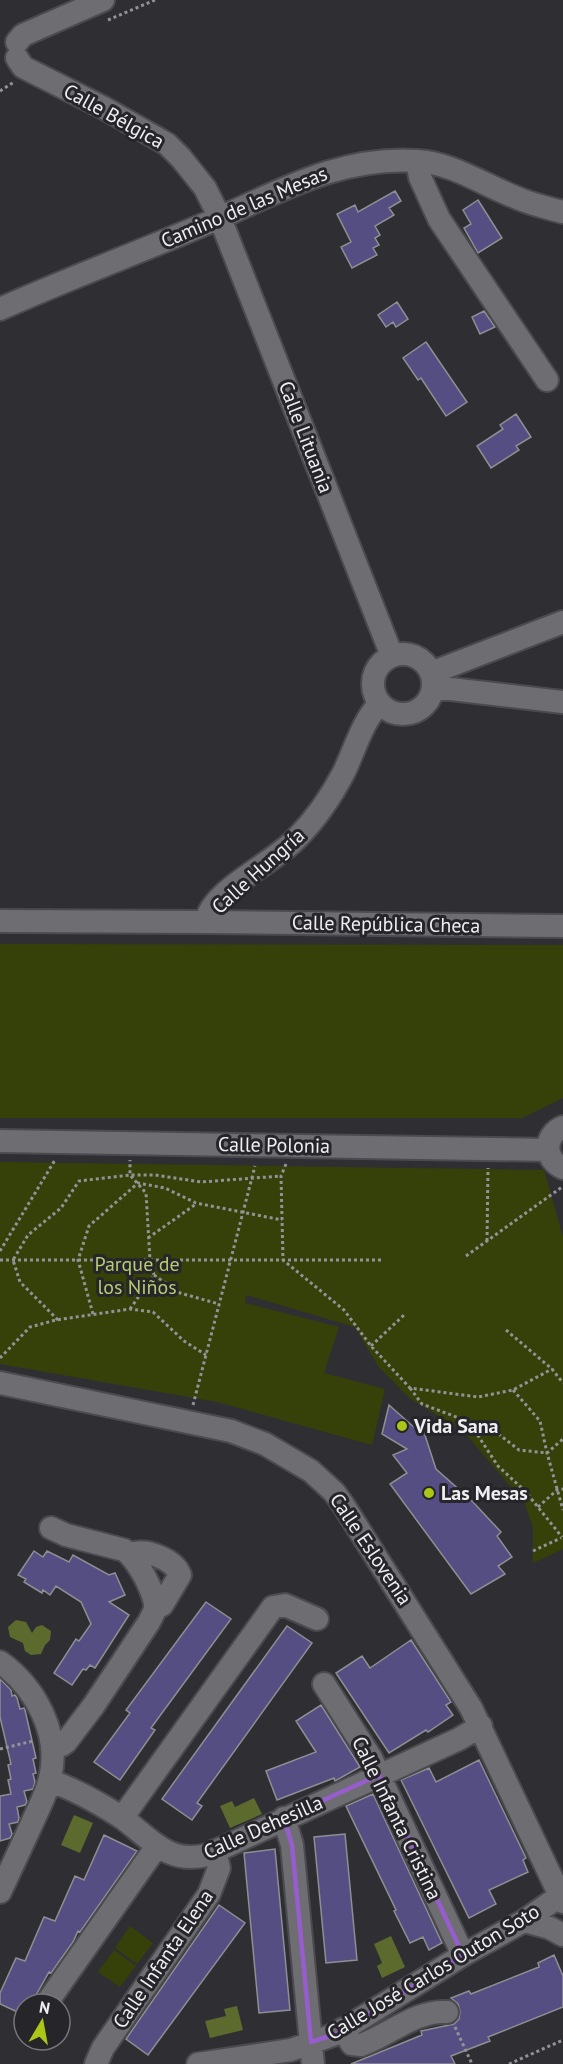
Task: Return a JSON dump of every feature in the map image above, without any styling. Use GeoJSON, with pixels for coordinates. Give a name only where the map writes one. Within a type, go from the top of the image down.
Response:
{"type":"FeatureCollection","features":[{"type":"Feature","properties":{"kind":"street"},"geometry":{"type":"LineString","coordinates":[[12,54],[23,35],[103,0]]}},
{"type":"Feature","properties":{"kind":"street","name":"Calle Bélgica"},"geometry":{"type":"LineString","coordinates":[[12,54],[167,144],[205,188],[220,218]]}},
{"type":"Feature","properties":{"kind":"street","name":"Camino de las Mesas"},"geometry":{"type":"LineString","coordinates":[[0,309],[220,218],[265,195],[334,169],[380,161],[434,163],[517,198],[563,212]]}},
{"type":"Feature","properties":{"kind":"street"},"geometry":{"type":"LineString","coordinates":[[417,161],[420,177],[439,219],[547,380]]}},
{"type":"Feature","properties":{"kind":"street","name":"Calle Lituania"},"geometry":{"type":"LineString","coordinates":[[220,218],[392,656]]}},
{"type":"Feature","properties":{"kind":"street"},"geometry":{"type":"LineString","coordinates":[[432,680],[563,622]]}},
{"type":"Feature","properties":{"kind":"street"},"geometry":{"type":"LineString","coordinates":[[401,654],[419,659],[426,665],[432,680],[430,696],[416,711],[397,713],[380,703],[375,695],[374,676],[384,661],[392,656],[401,654]]}},
{"type":"Feature","properties":{"kind":"street"},"geometry":{"type":"LineString","coordinates":[[432,680],[563,702]]}},
{"type":"Feature","properties":{"kind":"street","name":"Calle Hungría"},"geometry":{"type":"LineString","coordinates":[[0,921],[208,922],[208,915],[213,906],[234,886],[284,851],[324,807],[363,729],[380,703]]}},
{"type":"Feature","properties":{"kind":"street","name":"Calle República Checa"},"geometry":{"type":"LineString","coordinates":[[208,922],[563,926]]}},
{"type":"Feature","properties":{"kind":"street"},"geometry":{"type":"LineString","coordinates":[[563,1127],[555,1130],[551,1136],[548,1150],[553,1161],[563,1168]]}},
{"type":"Feature","properties":{"kind":"street","name":"Calle Polonia"},"geometry":{"type":"LineString","coordinates":[[0,1142],[548,1150]]}},
{"type":"Feature","properties":{"kind":"street","name":"Calle Eslovenia"},"geometry":{"type":"LineString","coordinates":[[0,1383],[231,1431],[264,1444],[311,1471],[334,1492],[444,1662],[481,1726],[561,1899]]}},
{"type":"Feature","properties":{"kind":"street"},"geometry":{"type":"LineString","coordinates":[[51,1528],[66,1535],[124,1550],[131,1554],[154,1600],[154,1609],[149,1622],[94,1705],[66,1742],[62,1745],[51,1742]]}},
{"type":"Feature","properties":{"kind":"street"},"geometry":{"type":"LineString","coordinates":[[131,1554],[141,1553],[165,1559],[180,1572],[162,1605],[154,1609]]}},
{"type":"Feature","properties":{"kind":"street"},"geometry":{"type":"LineString","coordinates":[[122,1818],[273,1607],[285,1605],[317,1619]]}},
{"type":"Feature","properties":{"kind":"street"},"geometry":{"type":"LineString","coordinates":[[0,1662],[31,1692],[44,1718],[51,1742],[53,1760],[50,1781],[0,1892]]}},
{"type":"Feature","properties":{"kind":"street","name":"Calle Infanta Cristina"},"geometry":{"type":"LineString","coordinates":[[324,1684],[362,1743],[379,1775],[463,1955]]}},
{"type":"Feature","properties":{"kind":"street","name":"Calle Dehesilla"},"geometry":{"type":"LineString","coordinates":[[50,1781],[77,1791],[122,1818],[157,1846],[187,1858],[207,1856],[284,1818],[459,1739],[481,1726]]}},
{"type":"Feature","properties":{"kind":"street"},"geometry":{"type":"LineString","coordinates":[[284,1818],[292,1845],[312,2053]]}},
{"type":"Feature","properties":{"kind":"street"},"geometry":{"type":"LineString","coordinates":[[54,1992],[157,1846]]}},
{"type":"Feature","properties":{"kind":"street","name":"Calle Infanta Elena"},"geometry":{"type":"LineString","coordinates":[[96,2064],[103,2048],[209,1894],[219,1868],[215,1851]]}},
{"type":"Feature","properties":{"kind":"street","name":"Calle José Carlos Outon Soto"},"geometry":{"type":"LineString","coordinates":[[198,2064],[291,2050],[312,2053],[344,2030],[463,1955],[561,1899]]}},
{"type":"Feature","properties":{"kind":"street"},"geometry":{"type":"LineString","coordinates":[[524,1921],[550,1928],[563,1935]]}},
{"type":"Feature","properties":{"kind":"street"},"geometry":{"type":"LineString","coordinates":[[344,2030],[352,2044],[361,2045],[415,2018],[447,2012]]}},
{"type":"Feature","properties":{"kind":"path"},"geometry":{"type":"LineString","coordinates":[[101,23],[155,0]]}},
{"type":"Feature","properties":{"kind":"path"},"geometry":{"type":"LineString","coordinates":[[0,91],[18,79],[12,54]]}},
{"type":"Feature","properties":{"kind":"path"},"geometry":{"type":"LineString","coordinates":[[0,1251],[65,1142]]}},
{"type":"Feature","properties":{"kind":"path"},"geometry":{"type":"LineString","coordinates":[[131,1143],[130,1175],[146,1193],[150,1260],[154,1275],[180,1293],[219,1304]]}},
{"type":"Feature","properties":{"kind":"path"},"geometry":{"type":"LineString","coordinates":[[288,1146],[281,1176],[283,1260],[344,1310],[371,1346],[422,1404],[496,1432],[519,1450],[547,1453],[563,1439]]}},
{"type":"Feature","properties":{"kind":"path"},"geometry":{"type":"LineString","coordinates":[[487,1241],[488,1149]]}},
{"type":"Feature","properties":{"kind":"path"},"geometry":{"type":"LineString","coordinates":[[188,1421],[255,1166]]}},
{"type":"Feature","properties":{"kind":"path"},"geometry":{"type":"LineString","coordinates":[[58,1320],[20,1282],[13,1260],[28,1235],[62,1208],[79,1181],[130,1175],[154,1175],[201,1182],[281,1176]]}},
{"type":"Feature","properties":{"kind":"path"},"geometry":{"type":"LineString","coordinates":[[93,1314],[78,1260],[89,1226],[138,1184],[165,1188],[196,1203],[282,1220]]}},
{"type":"Feature","properties":{"kind":"path"},"geometry":{"type":"LineString","coordinates":[[466,1256],[552,1196],[563,1185]]}},
{"type":"Feature","properties":{"kind":"path"},"geometry":{"type":"LineString","coordinates":[[148,1238],[196,1203]]}},
{"type":"Feature","properties":{"kind":"path"},"geometry":{"type":"LineString","coordinates":[[0,1260],[381,1260]]}},
{"type":"Feature","properties":{"kind":"path"},"geometry":{"type":"LineString","coordinates":[[130,1309],[154,1275]]}},
{"type":"Feature","properties":{"kind":"path"},"geometry":{"type":"LineString","coordinates":[[0,1358],[30,1327],[58,1320],[130,1309],[153,1312],[184,1341],[206,1355]]}},
{"type":"Feature","properties":{"kind":"path"},"geometry":{"type":"LineString","coordinates":[[371,1346],[404,1316]]}},
{"type":"Feature","properties":{"kind":"path"},"geometry":{"type":"LineString","coordinates":[[507,1330],[552,1369],[562,1381]]}},
{"type":"Feature","properties":{"kind":"path"},"geometry":{"type":"LineString","coordinates":[[410,1388],[478,1397],[513,1390],[552,1369]]}},
{"type":"Feature","properties":{"kind":"path"},"geometry":{"type":"LineString","coordinates":[[513,1390],[540,1421],[563,1510]]}},
{"type":"Feature","properties":{"kind":"path"},"geometry":{"type":"LineString","coordinates":[[471,1424],[498,1466],[525,1491],[562,1537],[533,1551]]}},
{"type":"Feature","properties":{"kind":"path"},"geometry":{"type":"LineString","coordinates":[[538,1507],[557,1490],[563,1489]]}},
{"type":"Feature","properties":{"kind":"path"},"geometry":{"type":"LineString","coordinates":[[0,1749],[51,1742]]}},
{"type":"Feature","properties":{"kind":"path"},"geometry":{"type":"LineString","coordinates":[[447,2012],[472,2064]]}},
{"type":"Feature","properties":{"kind":"path"},"geometry":{"type":"LineString","coordinates":[[509,2064],[563,2040]]}},
{"type":"Feature","properties":{"kind":"highlighted area"},"geometry":{"type":"Polygon","coordinates":[[[379,1775],[463,1955],[336,2034],[311,2042],[292,1845],[284,1818],[379,1775]]]}},
{"type":"Feature","properties":{"kind":"green space"},"geometry":{"type":"Polygon","coordinates":[[[0,944],[563,945],[563,1098],[522,1118],[0,1118],[0,944]]]}},
{"type":"Feature","properties":{"kind":"green space","name":"Parque de los Niños"},"geometry":{"type":"Polygon","coordinates":[[[0,1162],[544,1170],[563,1237],[563,1549],[533,1563],[533,1527],[524,1502],[464,1432],[408,1397],[378,1366],[355,1327],[246,1295],[245,1303],[339,1327],[324,1373],[385,1389],[372,1445],[217,1402],[0,1364],[0,1162]]]}},
{"type":"Feature","properties":{"kind":"green space"},"geometry":{"type":"Polygon","coordinates":[[[130,1926],[153,1943],[137,1964],[115,1948],[130,1926]]]}},
{"type":"Feature","properties":{"kind":"green space"},"geometry":{"type":"Polygon","coordinates":[[[114,1950],[136,1966],[120,1987],[98,1972],[114,1950]]]}},
{"type":"Feature","properties":{"kind":"shaded area"},"geometry":{"type":"Polygon","coordinates":[[[16,1620],[26,1622],[32,1633],[36,1627],[42,1625],[51,1631],[50,1640],[41,1654],[31,1655],[25,1651],[23,1643],[10,1637],[8,1627],[16,1620]]]}},
{"type":"Feature","properties":{"kind":"shaded area"},"geometry":{"type":"Polygon","coordinates":[[[254,1798],[262,1814],[230,1828],[220,1806],[232,1801],[235,1807],[254,1798]]]}},
{"type":"Feature","properties":{"kind":"shaded area"},"geometry":{"type":"Polygon","coordinates":[[[74,1815],[93,1823],[80,1853],[61,1845],[74,1815]]]}},
{"type":"Feature","properties":{"kind":"shaded area"},"geometry":{"type":"Polygon","coordinates":[[[391,1936],[405,1967],[382,1978],[377,1966],[382,1963],[374,1944],[391,1936]]]}},
{"type":"Feature","properties":{"kind":"shaded area"},"geometry":{"type":"Polygon","coordinates":[[[237,2006],[243,2030],[210,2038],[205,2021],[226,2016],[224,2009],[237,2006]]]}},
{"type":"Feature","properties":{"kind":"building"},"geometry":{"type":"Polygon","coordinates":[[[395,191],[401,201],[389,208],[394,215],[375,226],[380,235],[375,238],[379,245],[373,248],[377,255],[352,268],[341,247],[351,242],[337,214],[355,205],[358,212],[395,191]]]}},
{"type":"Feature","properties":{"kind":"building"},"geometry":{"type":"Polygon","coordinates":[[[478,200],[502,238],[478,253],[464,228],[471,224],[463,210],[478,200]]]}},
{"type":"Feature","properties":{"kind":"building"},"geometry":{"type":"Polygon","coordinates":[[[397,302],[408,319],[396,327],[393,322],[386,327],[378,315],[397,302]]]}},
{"type":"Feature","properties":{"kind":"building"},"geometry":{"type":"Polygon","coordinates":[[[484,311],[495,327],[480,334],[472,317],[484,311]]]}},
{"type":"Feature","properties":{"kind":"building"},"geometry":{"type":"Polygon","coordinates":[[[426,342],[467,402],[446,416],[421,378],[418,380],[403,358],[426,342]]]}},
{"type":"Feature","properties":{"kind":"building"},"geometry":{"type":"Polygon","coordinates":[[[516,414],[531,437],[516,446],[519,450],[491,468],[477,446],[503,429],[500,425],[516,414]]]}},
{"type":"Feature","properties":{"kind":"building","name":"Las Mesas"},"geometry":{"type":"Polygon","coordinates":[[[389,1405],[416,1429],[421,1423],[436,1469],[472,1501],[501,1532],[497,1536],[512,1557],[498,1566],[505,1574],[471,1594],[390,1484],[407,1473],[393,1455],[407,1449],[382,1434],[389,1405]]]}},
{"type":"Feature","properties":{"kind":"building"},"geometry":{"type":"Polygon","coordinates":[[[34,1551],[43,1557],[47,1551],[69,1562],[73,1555],[109,1575],[115,1573],[125,1595],[109,1602],[129,1615],[95,1668],[90,1665],[86,1670],[83,1669],[72,1685],[54,1673],[76,1639],[79,1641],[91,1624],[81,1602],[56,1586],[50,1595],[43,1590],[42,1593],[24,1582],[26,1579],[18,1575],[34,1551]]]}},
{"type":"Feature","properties":{"kind":"building"},"geometry":{"type":"Polygon","coordinates":[[[206,1602],[231,1619],[151,1728],[155,1730],[120,1780],[94,1762],[130,1713],[126,1710],[206,1602]]]}},
{"type":"Feature","properties":{"kind":"building"},"geometry":{"type":"Polygon","coordinates":[[[287,1626],[312,1643],[197,1803],[202,1806],[192,1820],[162,1799],[287,1626]]]}},
{"type":"Feature","properties":{"kind":"building"},"geometry":{"type":"Polygon","coordinates":[[[411,1640],[451,1702],[446,1705],[453,1715],[428,1732],[426,1730],[389,1753],[336,1673],[362,1656],[370,1668],[411,1640]]]}},
{"type":"Feature","properties":{"kind":"building"},"geometry":{"type":"Polygon","coordinates":[[[0,1679],[11,1690],[12,1696],[15,1695],[17,1698],[20,1709],[25,1710],[36,1758],[33,1759],[36,1773],[33,1774],[35,1782],[33,1789],[24,1791],[27,1802],[17,1807],[18,1822],[9,1824],[12,1834],[10,1838],[0,1841],[0,1796],[11,1794],[8,1765],[11,1764],[0,1717],[0,1679]]]}},
{"type":"Feature","properties":{"kind":"building"},"geometry":{"type":"Polygon","coordinates":[[[321,1705],[360,1767],[335,1781],[334,1778],[277,1800],[266,1771],[316,1752],[296,1721],[321,1705]]]}},
{"type":"Feature","properties":{"kind":"building"},"geometry":{"type":"Polygon","coordinates":[[[479,1760],[526,1858],[523,1860],[528,1872],[489,1890],[496,1904],[469,1918],[401,1780],[429,1768],[436,1782],[479,1760]]]}},
{"type":"Feature","properties":{"kind":"building"},"geometry":{"type":"Polygon","coordinates":[[[373,1794],[442,1943],[429,1950],[423,1937],[410,1943],[346,1806],[373,1794]]]}},
{"type":"Feature","properties":{"kind":"building"},"geometry":{"type":"Polygon","coordinates":[[[345,1834],[357,1960],[326,1963],[314,1837],[345,1834]]]}},
{"type":"Feature","properties":{"kind":"building"},"geometry":{"type":"Polygon","coordinates":[[[104,1835],[137,1851],[80,1932],[78,1931],[51,1973],[49,1972],[38,1992],[12,1992],[12,2010],[0,2004],[0,1993],[16,1958],[25,1961],[44,1917],[55,1921],[75,1876],[84,1880],[104,1835]]]}},
{"type":"Feature","properties":{"kind":"building"},"geometry":{"type":"Polygon","coordinates":[[[275,1849],[290,2010],[259,2013],[244,1853],[275,1849]]]}},
{"type":"Feature","properties":{"kind":"building"},"geometry":{"type":"Polygon","coordinates":[[[219,1905],[245,1923],[148,2055],[126,2039],[219,1905]]]}},
{"type":"Feature","properties":{"kind":"building"},"geometry":{"type":"Polygon","coordinates":[[[554,1955],[563,1976],[563,2007],[488,2037],[490,2041],[451,2056],[455,2064],[351,2064],[422,2035],[421,2031],[454,2024],[459,2019],[460,2011],[458,2004],[451,1998],[469,1991],[471,1994],[539,1967],[538,1963],[554,1955]]]}},
{"type":"Feature","properties":{"kind":"place","name":"Vida Sana"},"geometry":{"type":"Point","coordinates":[402,1426]}},
{"type":"Feature","properties":{"kind":"place","name":"Las Mesas"},"geometry":{"type":"Point","coordinates":[429,1493]}}]}
